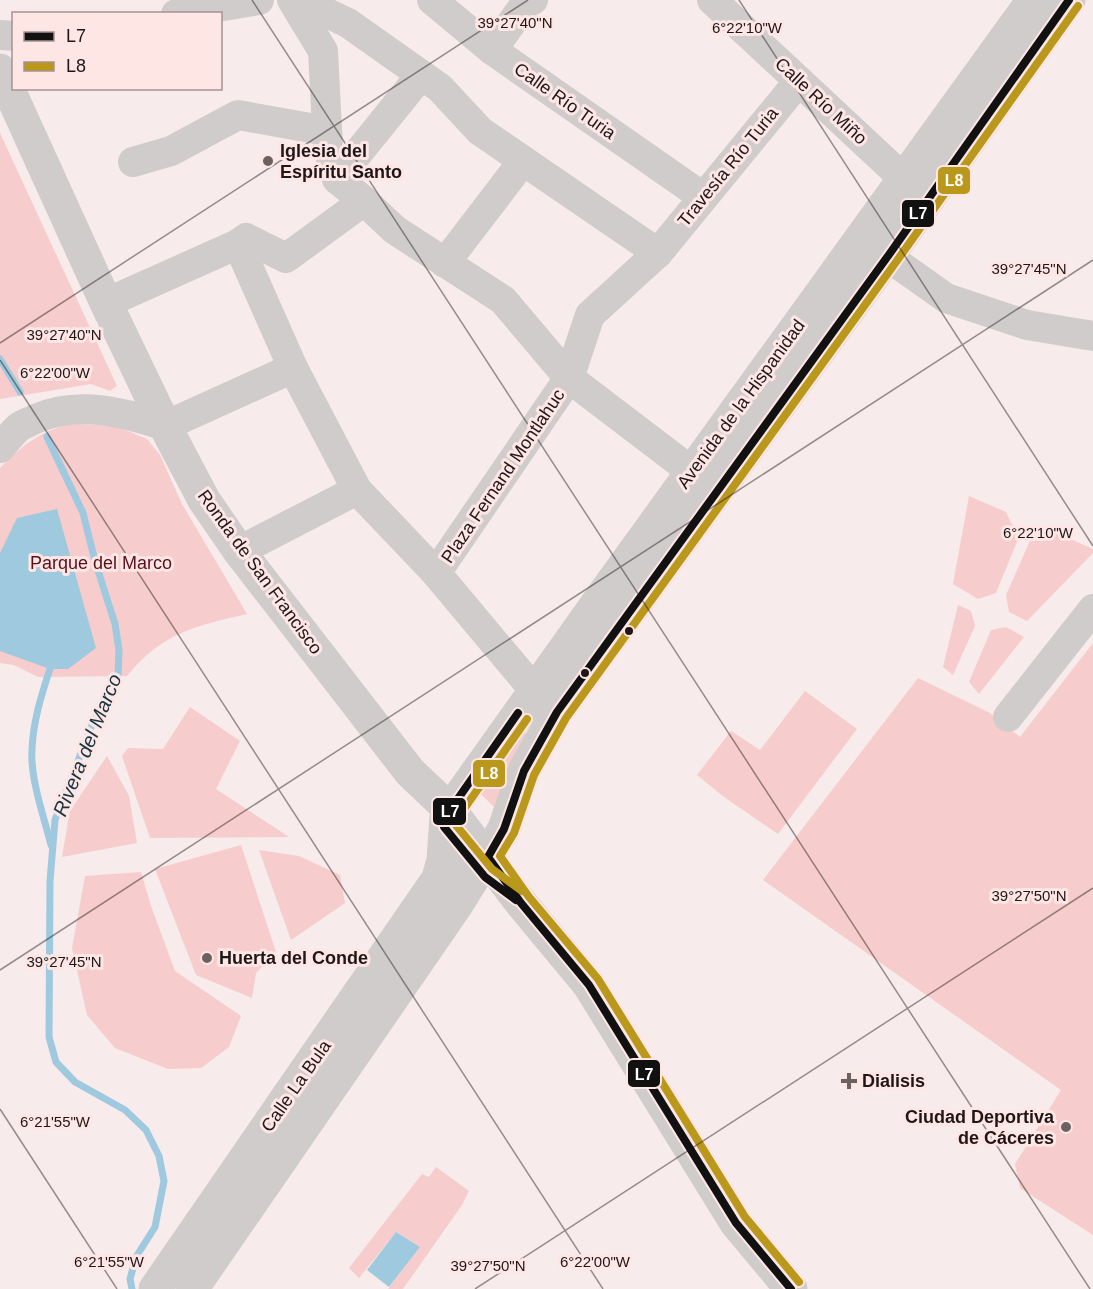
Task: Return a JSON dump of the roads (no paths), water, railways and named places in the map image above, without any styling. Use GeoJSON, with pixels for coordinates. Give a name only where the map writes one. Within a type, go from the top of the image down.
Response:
{"type":"FeatureCollection","features":[{"type":"Feature","properties":{"kind":"main road","name":"Avenida de la Hispanidad"},"geometry":{"type":"LineString","coordinates":[[465,843],[546,701],[692,471],[1034,0]]}},
{"type":"Feature","properties":{"kind":"main road","name":"Avenida de la Hispanidad"},"geometry":{"type":"LineString","coordinates":[[465,843],[504,829],[546,701],[888,256],[1069,0]]}},
{"type":"Feature","properties":{"kind":"main road","name":"Ronda de San Francisco"},"geometry":{"type":"LineString","coordinates":[[0,70],[12,88]]}},
{"type":"Feature","properties":{"kind":"main road","name":"Ronda de San Francisco"},"geometry":{"type":"LineString","coordinates":[[14,90],[23,104],[106,303],[165,426],[204,500],[239,550],[465,843],[589,985],[736,1223],[791,1289]]}},
{"type":"Feature","properties":{"kind":"main road","name":"Calle La Bula"},"geometry":{"type":"LineString","coordinates":[[155,1289],[447,894],[443,860],[465,843]]}},
{"type":"Feature","properties":{"kind":"main road","name":"Calle La Bula"},"geometry":{"type":"LineString","coordinates":[[192,1289],[213,1275],[447,894],[465,843]]}},
{"type":"Feature","properties":{"kind":"main road"},"geometry":{"type":"LineString","coordinates":[[447,894],[512,898]]}},
{"type":"Feature","properties":{"kind":"street"},"geometry":{"type":"LineString","coordinates":[[188,12],[259,0]]}},
{"type":"Feature","properties":{"kind":"street"},"geometry":{"type":"LineString","coordinates":[[292,0],[323,51],[327,148],[337,179]]}},
{"type":"Feature","properties":{"kind":"street"},"geometry":{"type":"LineString","coordinates":[[300,0],[348,23],[440,88],[480,131],[658,253]]}},
{"type":"Feature","properties":{"kind":"street","name":"Calle Río Turia"},"geometry":{"type":"LineString","coordinates":[[432,0],[492,50],[703,197]]}},
{"type":"Feature","properties":{"kind":"street"},"geometry":{"type":"LineString","coordinates":[[492,50],[526,3],[533,0]]}},
{"type":"Feature","properties":{"kind":"street","name":"Calle Río Miño"},"geometry":{"type":"LineString","coordinates":[[712,0],[903,178]]}},
{"type":"Feature","properties":{"kind":"street"},"geometry":{"type":"LineString","coordinates":[[337,179],[421,75]]}},
{"type":"Feature","properties":{"kind":"street","name":"Travesía Río Turia"},"geometry":{"type":"LineString","coordinates":[[658,253],[799,81]]}},
{"type":"Feature","properties":{"kind":"street"},"geometry":{"type":"LineString","coordinates":[[133,162],[171,151],[238,115],[327,130]]}},
{"type":"Feature","properties":{"kind":"street"},"geometry":{"type":"LineString","coordinates":[[445,263],[523,160]]}},
{"type":"Feature","properties":{"kind":"street","name":"Plaza Fernand Montlahuc"},"geometry":{"type":"LineString","coordinates":[[337,179],[395,230],[503,300],[569,378],[692,471]]}},
{"type":"Feature","properties":{"kind":"street"},"geometry":{"type":"LineString","coordinates":[[106,303],[238,244],[246,238],[286,258],[364,201]]}},
{"type":"Feature","properties":{"kind":"street"},"geometry":{"type":"LineString","coordinates":[[869,228],[874,246],[946,298],[1028,325],[1093,336]]}},
{"type":"Feature","properties":{"kind":"street","name":"Plaza Fernand Montlahuc"},"geometry":{"type":"LineString","coordinates":[[238,244],[293,368],[357,490],[436,573],[546,701]]}},
{"type":"Feature","properties":{"kind":"street","name":"Plaza Fernand Montlahuc"},"geometry":{"type":"LineString","coordinates":[[436,573],[569,378],[590,315],[658,253]]}},
{"type":"Feature","properties":{"kind":"street"},"geometry":{"type":"LineString","coordinates":[[0,448],[20,426],[64,410],[86,408],[130,415],[165,426],[293,368]]}},
{"type":"Feature","properties":{"kind":"street"},"geometry":{"type":"LineString","coordinates":[[239,550],[357,490]]}},
{"type":"Feature","properties":{"kind":"street"},"geometry":{"type":"LineString","coordinates":[[1008,717],[1093,609]]}},
{"type":"Feature","properties":{"kind":"water"},"geometry":{"type":"Polygon","coordinates":[[[57,509],[96,648],[68,669],[50,669],[0,651],[0,553],[17,518],[57,509]]]}},
{"type":"Feature","properties":{"kind":"water"},"geometry":{"type":"Polygon","coordinates":[[[396,1232],[420,1247],[389,1287],[367,1270],[396,1232]]]}},
{"type":"Feature","properties":{"kind":"waterway","name":"Rivera del Marco"},"geometry":{"type":"LineString","coordinates":[[0,359],[20,392]]}},
{"type":"Feature","properties":{"kind":"waterway","name":"Rivera del Marco"},"geometry":{"type":"LineString","coordinates":[[47,437],[83,513],[115,624],[119,650],[118,677],[92,725],[55,820],[50,881],[49,1037],[56,1062],[75,1082],[125,1110],[146,1130],[159,1156],[164,1181],[155,1227],[136,1257],[130,1279],[132,1289]]}},
{"type":"Feature","properties":{"kind":"waterway","name":"Rivera del Marco"},"geometry":{"type":"LineString","coordinates":[[50,669],[36,719],[32,761],[35,785],[51,845]]}},
{"type":"Feature","properties":{"kind":"place","name":"Iglesia del Espíritu Santo"},"geometry":{"type":"Point","coordinates":[268,161]}},
{"type":"Feature","properties":{"kind":"place","name":"Huerta del Conde"},"geometry":{"type":"Point","coordinates":[207,958]}},
{"type":"Feature","properties":{"kind":"place","name":"Dialisis"},"geometry":{"type":"Point","coordinates":[849,1081]}},
{"type":"Feature","properties":{"kind":"place","name":"Ciudad Deportiva de Cáceres"},"geometry":{"type":"Point","coordinates":[1066,1127]}},
{"type":"Feature","properties":{"kind":"park label","name":"Parque del Marco"},"geometry":{"type":"Point","coordinates":[101,563]}}]}
